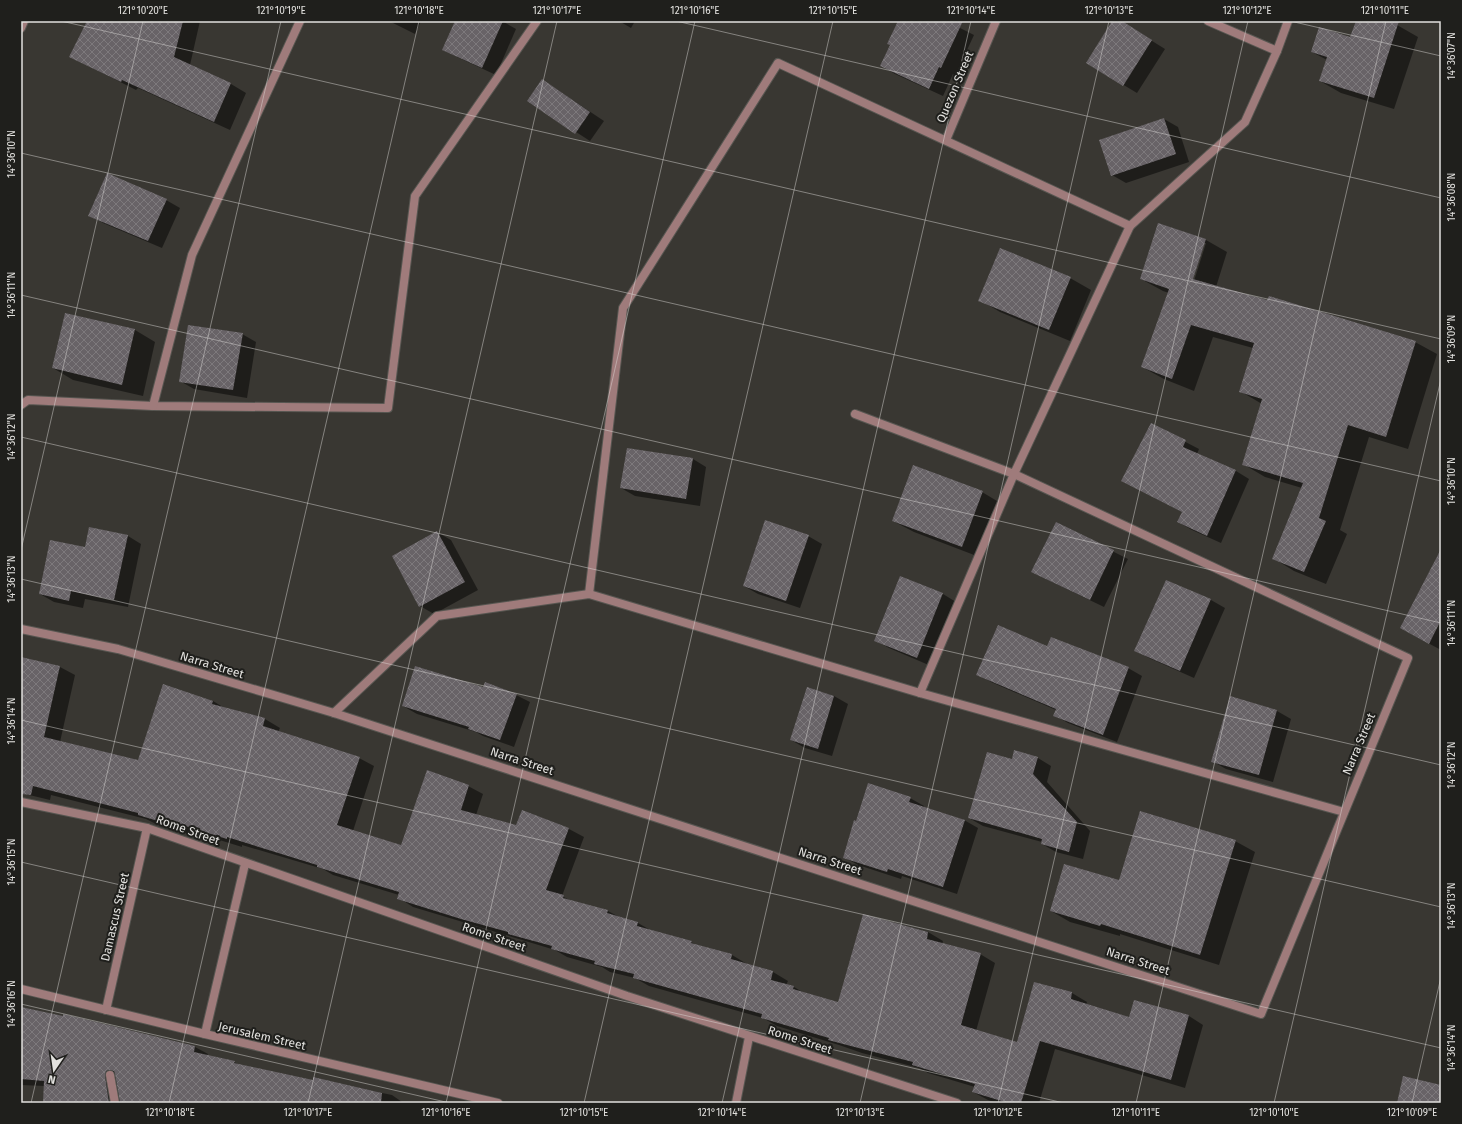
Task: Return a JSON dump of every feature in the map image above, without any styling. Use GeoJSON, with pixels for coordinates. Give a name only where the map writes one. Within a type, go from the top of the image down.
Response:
{"type":"FeatureCollection","features":[{"type":"Feature","properties":{"kind":"street"},"geometry":{"type":"LineString","coordinates":[[21,28],[24,21]]}},
{"type":"Feature","properties":{"kind":"street"},"geometry":{"type":"LineString","coordinates":[[153,406],[192,255],[300,21]]}},
{"type":"Feature","properties":{"kind":"street"},"geometry":{"type":"LineString","coordinates":[[21,404],[28,400],[153,406],[388,408],[415,196],[537,21]]}},
{"type":"Feature","properties":{"kind":"street","name":"Quezon Street"},"geometry":{"type":"LineString","coordinates":[[946,140],[996,21]]}},
{"type":"Feature","properties":{"kind":"street"},"geometry":{"type":"LineString","coordinates":[[1208,21],[1278,51]]}},
{"type":"Feature","properties":{"kind":"street"},"geometry":{"type":"LineString","coordinates":[[920,693],[1014,474],[1130,226],[1245,122],[1278,51],[1288,21]]}},
{"type":"Feature","properties":{"kind":"street"},"geometry":{"type":"LineString","coordinates":[[589,594],[623,308],[778,63],[1130,226]]}},
{"type":"Feature","properties":{"kind":"street"},"geometry":{"type":"LineString","coordinates":[[855,414],[1014,474]]}},
{"type":"Feature","properties":{"kind":"street","name":"Narra Street"},"geometry":{"type":"LineString","coordinates":[[21,629],[118,649],[334,713],[1261,1014],[1408,658],[1014,474]]}},
{"type":"Feature","properties":{"kind":"street"},"geometry":{"type":"LineString","coordinates":[[334,713],[437,616],[589,594],[920,693],[1344,812]]}},
{"type":"Feature","properties":{"kind":"street","name":"Rome Street"},"geometry":{"type":"LineString","coordinates":[[21,802],[147,828],[245,864],[627,996],[749,1037],[957,1103]]}},
{"type":"Feature","properties":{"kind":"street","name":"Damascus Street"},"geometry":{"type":"LineString","coordinates":[[106,1010],[147,828]]}},
{"type":"Feature","properties":{"kind":"street"},"geometry":{"type":"LineString","coordinates":[[204,1034],[245,864]]}},
{"type":"Feature","properties":{"kind":"street","name":"Jerusalem Street"},"geometry":{"type":"LineString","coordinates":[[21,990],[498,1103]]}},
{"type":"Feature","properties":{"kind":"street"},"geometry":{"type":"LineString","coordinates":[[736,1103],[749,1037]]}},
{"type":"Feature","properties":{"kind":"street"},"geometry":{"type":"LineString","coordinates":[[110,1075],[115,1103]]}},
{"type":"Feature","properties":{"kind":"building"},"geometry":{"type":"Polygon","coordinates":[[[87,21],[183,21],[174,57],[231,83],[214,122],[122,80],[121,82],[69,57],[87,21]]]}},
{"type":"Feature","properties":{"kind":"building"},"geometry":{"type":"Polygon","coordinates":[[[455,21],[503,21],[482,68],[442,50],[455,21]]]}},
{"type":"Feature","properties":{"kind":"building"},"geometry":{"type":"Polygon","coordinates":[[[898,21],[963,21],[941,68],[939,67],[929,89],[880,66],[890,45],[887,44],[898,21]]]}},
{"type":"Feature","properties":{"kind":"building"},"geometry":{"type":"Polygon","coordinates":[[[1112,21],[1122,21],[1152,40],[1123,86],[1086,63],[1112,21]]]}},
{"type":"Feature","properties":{"kind":"building"},"geometry":{"type":"Polygon","coordinates":[[[1356,21],[1399,21],[1374,98],[1319,81],[1327,57],[1311,52],[1319,27],[1350,37],[1356,21]]]}},
{"type":"Feature","properties":{"kind":"building"},"geometry":{"type":"Polygon","coordinates":[[[542,79],[590,112],[575,134],[527,101],[542,79]]]}},
{"type":"Feature","properties":{"kind":"building"},"geometry":{"type":"Polygon","coordinates":[[[1164,118],[1176,154],[1111,176],[1099,140],[1164,118]]]}},
{"type":"Feature","properties":{"kind":"building"},"geometry":{"type":"Polygon","coordinates":[[[107,173],[167,199],[148,241],[88,216],[107,173]]]}},
{"type":"Feature","properties":{"kind":"building"},"geometry":{"type":"Polygon","coordinates":[[[1158,223],[1206,239],[1193,279],[1267,300],[1269,296],[1416,341],[1386,437],[1348,425],[1319,518],[1326,521],[1304,572],[1272,559],[1303,483],[1242,465],[1262,399],[1239,392],[1254,343],[1191,325],[1172,379],[1141,367],[1169,289],[1140,279],[1158,223]]]}},
{"type":"Feature","properties":{"kind":"building"},"geometry":{"type":"Polygon","coordinates":[[[1000,248],[1071,277],[1049,330],[978,301],[1000,248]]]}},
{"type":"Feature","properties":{"kind":"building"},"geometry":{"type":"Polygon","coordinates":[[[65,313],[135,329],[122,385],[52,368],[65,313]]]}},
{"type":"Feature","properties":{"kind":"building"},"geometry":{"type":"Polygon","coordinates":[[[188,325],[243,333],[233,390],[179,382],[188,325]]]}},
{"type":"Feature","properties":{"kind":"building"},"geometry":{"type":"Polygon","coordinates":[[[1151,423],[1186,440],[1183,447],[1236,470],[1207,536],[1177,522],[1182,512],[1121,481],[1151,423]]]}},
{"type":"Feature","properties":{"kind":"building"},"geometry":{"type":"Polygon","coordinates":[[[627,448],[693,458],[686,499],[620,488],[627,448]]]}},
{"type":"Feature","properties":{"kind":"building"},"geometry":{"type":"Polygon","coordinates":[[[913,465],[983,491],[962,547],[892,521],[913,465]]]}},
{"type":"Feature","properties":{"kind":"building"},"geometry":{"type":"Polygon","coordinates":[[[765,520],[809,535],[786,601],[743,586],[765,520]]]}},
{"type":"Feature","properties":{"kind":"building"},"geometry":{"type":"Polygon","coordinates":[[[1056,522],[1114,550],[1090,600],[1031,572],[1056,522]]]}},
{"type":"Feature","properties":{"kind":"building"},"geometry":{"type":"Polygon","coordinates":[[[89,527],[128,535],[114,600],[71,591],[69,601],[39,594],[50,540],[85,547],[89,527]]]}},
{"type":"Feature","properties":{"kind":"building"},"geometry":{"type":"Polygon","coordinates":[[[437,531],[465,582],[419,607],[392,556],[437,531]]]}},
{"type":"Feature","properties":{"kind":"building"},"geometry":{"type":"Polygon","coordinates":[[[1441,549],[1441,620],[1429,644],[1400,628],[1441,549]]]}},
{"type":"Feature","properties":{"kind":"building"},"geometry":{"type":"Polygon","coordinates":[[[900,576],[943,593],[917,658],[874,641],[900,576]]]}},
{"type":"Feature","properties":{"kind":"building"},"geometry":{"type":"Polygon","coordinates":[[[1166,580],[1211,599],[1180,671],[1134,651],[1166,580]]]}},
{"type":"Feature","properties":{"kind":"building"},"geometry":{"type":"Polygon","coordinates":[[[998,625],[1047,646],[1051,637],[1129,667],[1103,735],[1053,716],[1056,709],[976,675],[998,625]]]}},
{"type":"Feature","properties":{"kind":"building"},"geometry":{"type":"Polygon","coordinates":[[[21,657],[60,666],[44,737],[138,760],[163,684],[213,701],[212,704],[265,718],[263,726],[360,757],[337,825],[401,845],[427,770],[469,785],[461,810],[516,825],[522,810],[569,828],[546,890],[564,895],[563,898],[608,910],[607,913],[638,922],[637,926],[732,954],[731,959],[773,971],[771,980],[794,986],[793,989],[838,1002],[863,914],[928,932],[927,939],[981,953],[961,1025],[1017,1042],[1034,982],[1072,992],[1071,999],[1129,1017],[1134,1000],[1189,1015],[1171,1080],[1040,1041],[1021,1103],[1008,1103],[972,1092],[975,1084],[912,1065],[913,1062],[828,1040],[829,1038],[761,1018],[762,1014],[633,978],[634,974],[594,964],[595,961],[551,949],[552,946],[508,934],[508,932],[397,899],[399,892],[317,867],[317,865],[227,837],[227,839],[182,825],[181,828],[138,815],[138,813],[33,786],[31,795],[21,794],[21,657]]]}},
{"type":"Feature","properties":{"kind":"building"},"geometry":{"type":"Polygon","coordinates":[[[415,666],[483,687],[485,682],[517,694],[500,740],[468,729],[469,727],[402,706],[415,666]]]}},
{"type":"Feature","properties":{"kind":"building"},"geometry":{"type":"Polygon","coordinates":[[[807,687],[834,696],[818,749],[790,740],[807,687]]]}},
{"type":"Feature","properties":{"kind":"building"},"geometry":{"type":"Polygon","coordinates":[[[1230,696],[1277,710],[1259,775],[1211,762],[1230,696]]]}},
{"type":"Feature","properties":{"kind":"building"},"geometry":{"type":"Polygon","coordinates":[[[1014,750],[1038,757],[1033,774],[1077,822],[1069,852],[1041,844],[1042,839],[968,818],[987,752],[1012,759],[1014,750]]]}},
{"type":"Feature","properties":{"kind":"building"},"geometry":{"type":"Polygon","coordinates":[[[868,783],[911,797],[909,802],[965,820],[943,887],[888,869],[887,872],[843,858],[854,820],[856,821],[868,783]]]}},
{"type":"Feature","properties":{"kind":"building"},"geometry":{"type":"Polygon","coordinates":[[[1140,811],[1236,840],[1200,955],[1101,924],[1100,926],[1050,911],[1064,864],[1119,880],[1140,811]]]}},
{"type":"Feature","properties":{"kind":"building"},"geometry":{"type":"Polygon","coordinates":[[[21,1007],[63,1016],[63,1014],[195,1046],[194,1052],[235,1061],[234,1063],[313,1080],[313,1077],[382,1093],[381,1103],[120,1103],[114,1071],[109,1070],[106,1071],[105,1076],[109,1103],[43,1103],[44,1081],[21,1079],[21,1007]]]}},
{"type":"Feature","properties":{"kind":"building"},"geometry":{"type":"Polygon","coordinates":[[[1403,1076],[1441,1085],[1441,1103],[1397,1103],[1403,1076]]]}}]}
